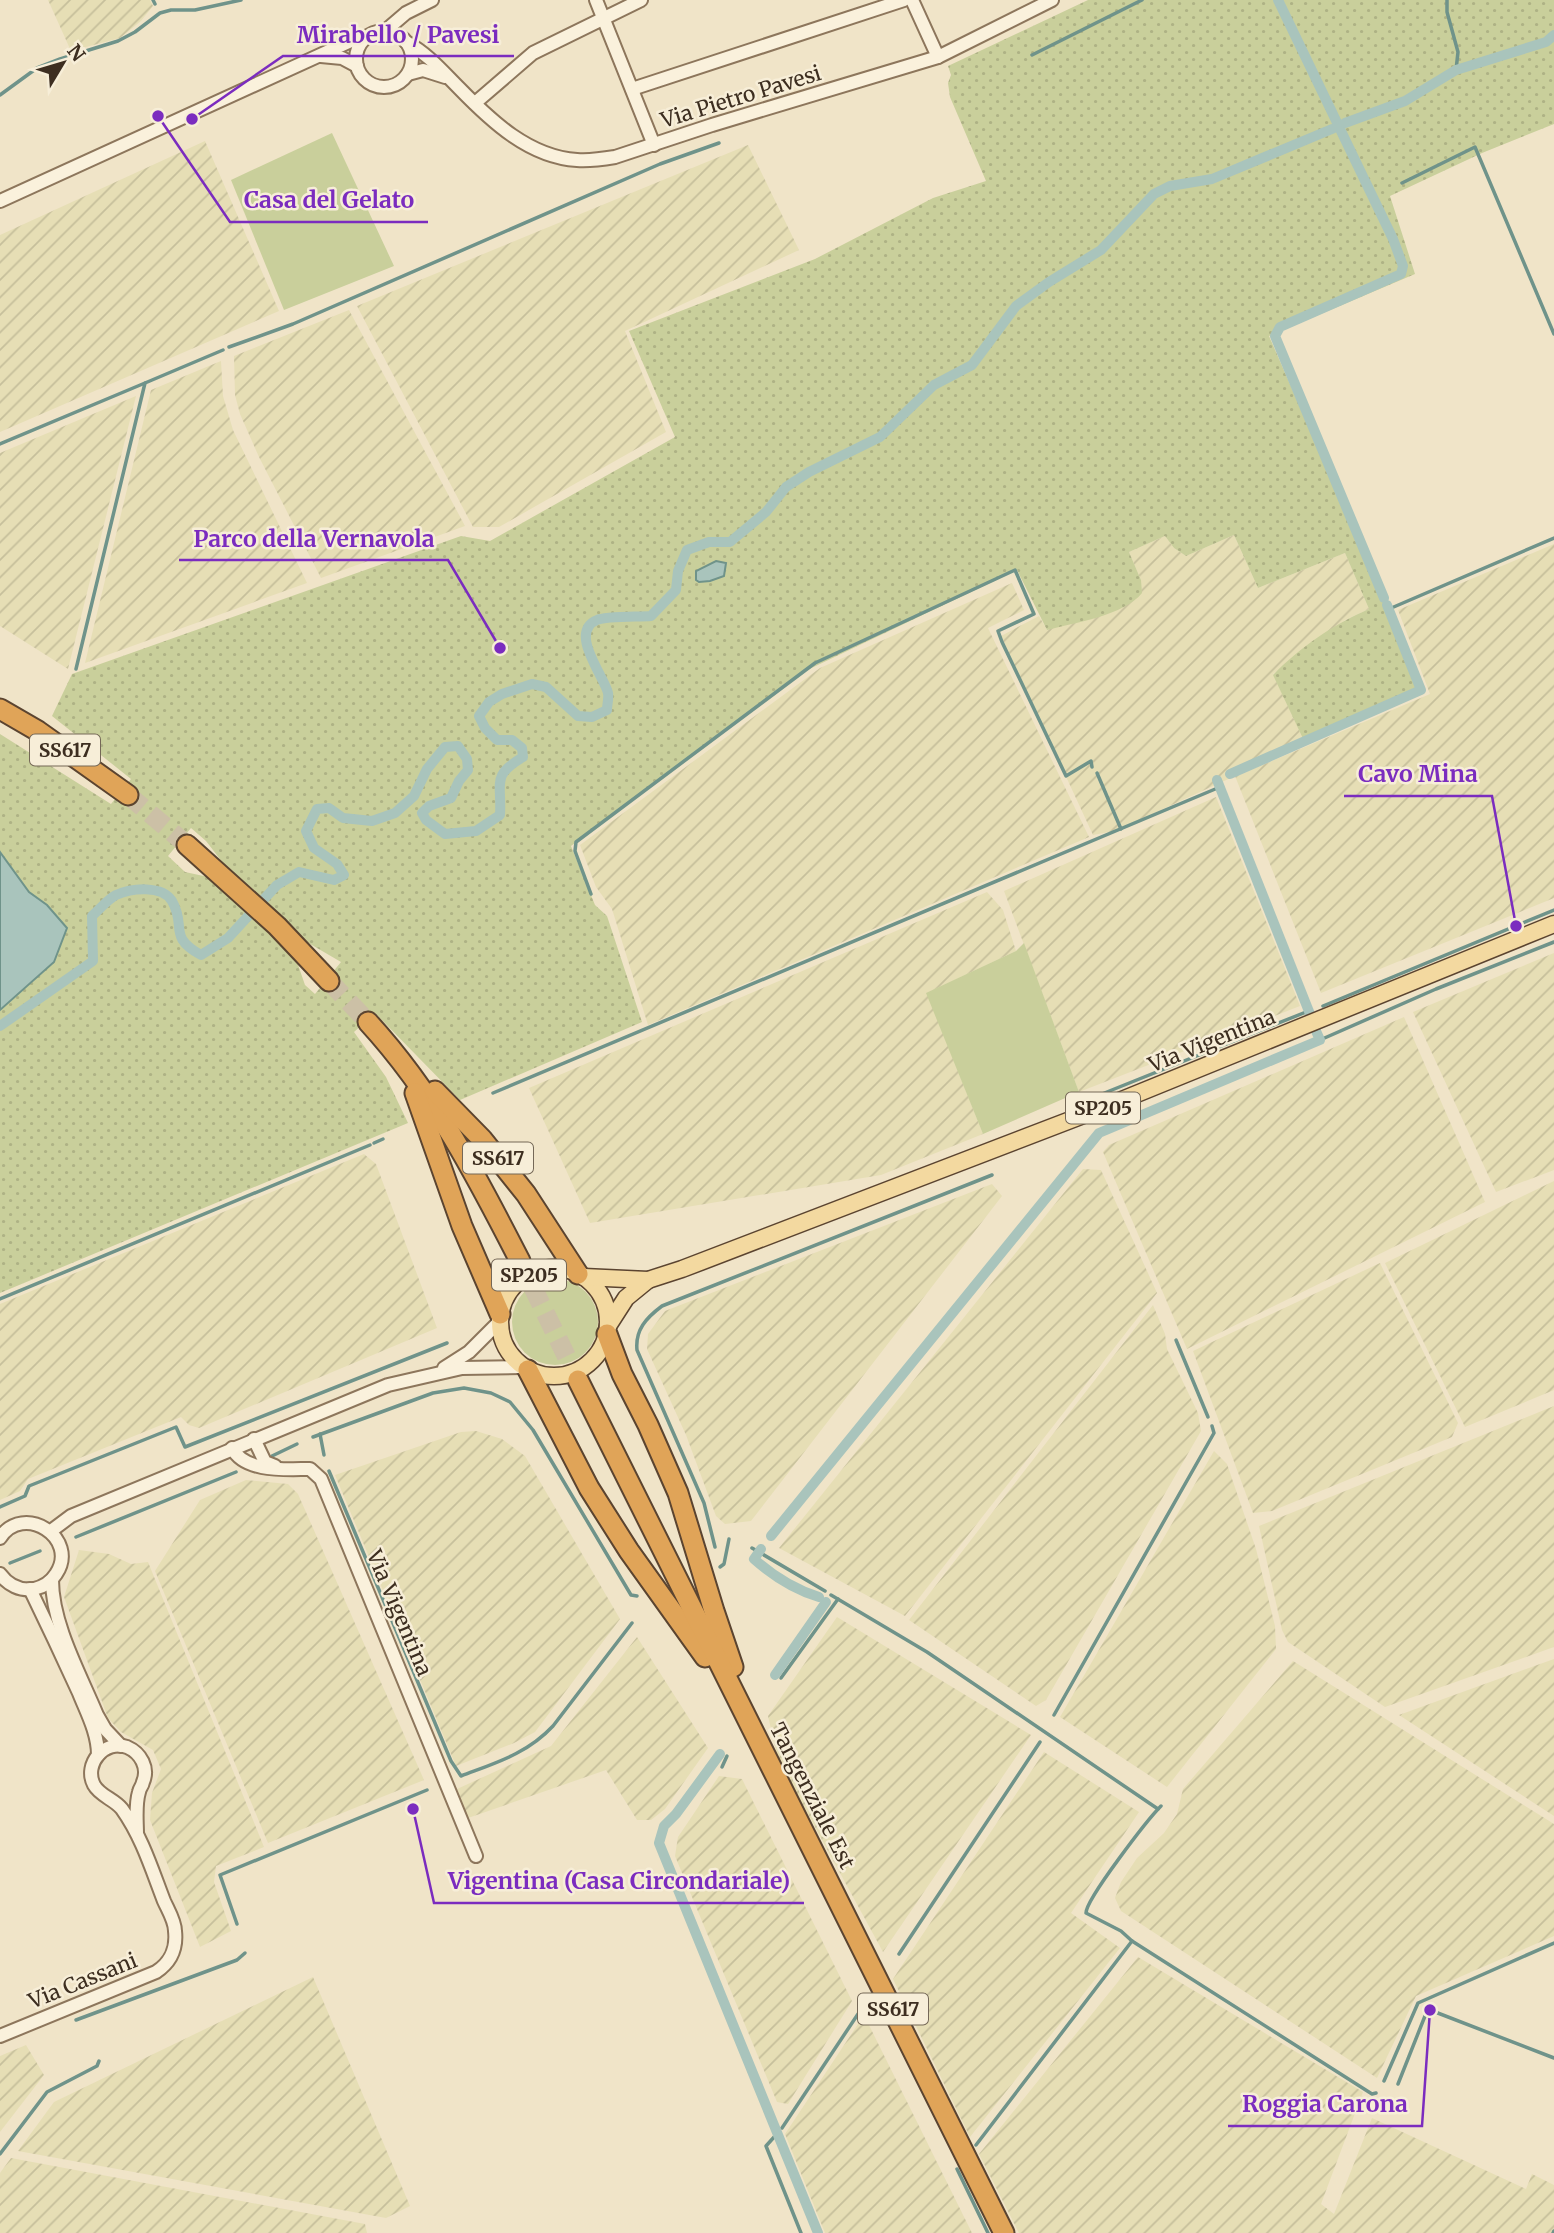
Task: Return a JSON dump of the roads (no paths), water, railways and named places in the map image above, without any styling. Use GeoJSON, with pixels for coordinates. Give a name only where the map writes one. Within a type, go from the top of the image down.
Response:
{"type":"FeatureCollection","features":[{"type":"Feature","properties":{"kind":"highway","name":"SS617"},"geometry":{"type":"LineString","coordinates":[[0,709],[128,794]]}},
{"type":"Feature","properties":{"kind":"highway"},"geometry":{"type":"LineString","coordinates":[[187,845],[277,926],[329,981]]}},
{"type":"Feature","properties":{"kind":"highway","name":"SS617"},"geometry":{"type":"LineString","coordinates":[[368,1022],[482,1139],[526,1194],[581,1276]]}},
{"type":"Feature","properties":{"kind":"highway","name":"SS617"},"geometry":{"type":"LineString","coordinates":[[400,1056],[449,1128],[520,1261]]}},
{"type":"Feature","properties":{"kind":"highway","name":"SS617"},"geometry":{"type":"LineString","coordinates":[[400,1056],[500,1317]]}},
{"type":"Feature","properties":{"kind":"highway","name":"SS617"},"geometry":{"type":"LineString","coordinates":[[607,1330],[622,1374],[678,1493],[736,1676],[765,1737],[780,1784]]}},
{"type":"Feature","properties":{"kind":"highway","name":"SS617"},"geometry":{"type":"LineString","coordinates":[[526,1368],[589,1488],[629,1551],[697,1644],[780,1784]]}},
{"type":"Feature","properties":{"kind":"highway","name":"Tangenziale Est"},"geometry":{"type":"LineString","coordinates":[[578,1380],[1004,2233]]}},
{"type":"Feature","properties":{"kind":"main road","name":"Via Vigentina"},"geometry":{"type":"LineString","coordinates":[[500,1317],[510,1291],[519,1280],[531,1273],[558,1268],[581,1276],[648,1280],[682,1269],[1107,1106],[1554,924]]}},
{"type":"Feature","properties":{"kind":"main road","name":"SP205"},"geometry":{"type":"LineString","coordinates":[[581,1276],[601,1296],[607,1315],[607,1330]]}},
{"type":"Feature","properties":{"kind":"main road","name":"Via Vigentina"},"geometry":{"type":"LineString","coordinates":[[526,1368],[540,1375],[555,1377],[570,1374],[586,1366],[597,1355],[607,1330],[626,1298],[648,1280]]}},
{"type":"Feature","properties":{"kind":"main road","name":"SP205"},"geometry":{"type":"LineString","coordinates":[[500,1317],[501,1335],[506,1348],[526,1368]]}},
{"type":"Feature","properties":{"kind":"street"},"geometry":{"type":"LineString","coordinates":[[596,0],[654,145]]}},
{"type":"Feature","properties":{"kind":"street"},"geometry":{"type":"LineString","coordinates":[[475,103],[533,53],[641,0]]}},
{"type":"Feature","properties":{"kind":"street"},"geometry":{"type":"LineString","coordinates":[[632,89],[904,0]]}},
{"type":"Feature","properties":{"kind":"street"},"geometry":{"type":"LineString","coordinates":[[912,0],[938,57]]}},
{"type":"Feature","properties":{"kind":"street","name":"Via Pietro Pavesi"},"geometry":{"type":"LineString","coordinates":[[404,40],[421,50],[505,131],[533,148],[557,156],[577,160],[599,159],[615,157],[938,57],[1052,0]]}},
{"type":"Feature","properties":{"kind":"street"},"geometry":{"type":"LineString","coordinates":[[386,31],[400,18],[431,1]]}},
{"type":"Feature","properties":{"kind":"street"},"geometry":{"type":"LineString","coordinates":[[404,40],[410,17],[431,1]]}},
{"type":"Feature","properties":{"kind":"street"},"geometry":{"type":"LineString","coordinates":[[0,201],[353,40],[386,31],[404,40],[412,57],[408,74],[398,84],[380,87],[367,81],[357,66],[342,58],[318,56]]}},
{"type":"Feature","properties":{"kind":"street"},"geometry":{"type":"LineString","coordinates":[[357,66],[357,52],[366,38]]}},
{"type":"Feature","properties":{"kind":"street","name":"Via Pietro Pavesi"},"geometry":{"type":"LineString","coordinates":[[408,74],[431,71],[453,82]]}},
{"type":"Feature","properties":{"kind":"street","name":"Via Vigentina"},"geometry":{"type":"LineString","coordinates":[[439,1371],[469,1352],[500,1317]]}},
{"type":"Feature","properties":{"kind":"street","name":"Via Vigentina"},"geometry":{"type":"LineString","coordinates":[[51,1531],[71,1516],[388,1385],[461,1367],[526,1368]]}},
{"type":"Feature","properties":{"kind":"street"},"geometry":{"type":"LineString","coordinates":[[254,1439],[265,1462],[278,1468]]}},
{"type":"Feature","properties":{"kind":"street","name":"Via Vigentina"},"geometry":{"type":"LineString","coordinates":[[232,1448],[237,1457],[250,1463],[265,1468],[310,1469],[321,1479],[476,1856]]}},
{"type":"Feature","properties":{"kind":"street"},"geometry":{"type":"LineString","coordinates":[[0,1538],[11,1527],[32,1522],[51,1531],[61,1550],[58,1571],[46,1585],[30,1589],[12,1585],[0,1574]]}},
{"type":"Feature","properties":{"kind":"street","name":"Via Cassani"},"geometry":{"type":"LineString","coordinates":[[52,1580],[52,1599],[58,1619],[96,1715],[121,1746],[136,1752],[145,1767],[143,1783],[139,1790],[137,1834]]}},
{"type":"Feature","properties":{"kind":"street","name":"Via Cassani"},"geometry":{"type":"LineString","coordinates":[[0,2036],[156,1972],[166,1965],[174,1951],[176,1929],[137,1834],[121,1808],[100,1792],[92,1776],[97,1755],[97,1738],[54,1637],[30,1589]]}},
{"type":"Feature","properties":{"kind":"street"},"geometry":{"type":"LineString","coordinates":[[97,1755],[113,1746],[121,1746]]}},
{"type":"Feature","properties":{"kind":"street"},"geometry":{"type":"LineString","coordinates":[[112,1799],[126,1798],[139,1790]]}},
{"type":"Feature","properties":{"kind":"water"},"geometry":{"type":"Polygon","coordinates":[[[716,561],[726,563],[724,576],[710,581],[696,580],[696,571],[716,561]]]}},
{"type":"Feature","properties":{"kind":"water"},"geometry":{"type":"Polygon","coordinates":[[[0,852],[29,892],[47,905],[67,928],[54,962],[0,1010],[0,852]]]}},
{"type":"Feature","properties":{"kind":"waterway"},"geometry":{"type":"LineString","coordinates":[[153,0],[155,4]]}},
{"type":"Feature","properties":{"kind":"waterway"},"geometry":{"type":"LineString","coordinates":[[0,95],[37,68],[118,41],[160,13],[195,10],[241,0]]}},
{"type":"Feature","properties":{"kind":"waterway"},"geometry":{"type":"LineString","coordinates":[[1032,55],[1142,0]]}},
{"type":"Feature","properties":{"kind":"waterway"},"geometry":{"type":"LineString","coordinates":[[1278,0],[1393,239],[1403,266],[1401,274],[1280,327],[1275,336],[1384,598]]}},
{"type":"Feature","properties":{"kind":"waterway"},"geometry":{"type":"LineString","coordinates":[[1447,0],[1447,12],[1458,52],[1456,70]]}},
{"type":"Feature","properties":{"kind":"waterway"},"geometry":{"type":"LineString","coordinates":[[1345,123],[1405,101],[1456,70],[1546,42],[1554,35]]}},
{"type":"Feature","properties":{"kind":"waterway"},"geometry":{"type":"LineString","coordinates":[[0,1026],[93,961],[92,916],[116,895],[146,889],[167,896],[176,910],[179,931],[184,942],[201,955],[228,938],[277,885],[299,872],[334,880],[344,875],[337,864],[314,848],[306,831],[317,809],[329,808],[343,818],[372,821],[395,813],[414,796],[427,769],[445,747],[458,746],[467,759],[468,770],[451,798],[429,806],[422,813],[426,820],[445,834],[476,831],[500,815],[502,775],[523,757],[522,748],[512,740],[497,740],[485,728],[479,716],[489,702],[502,694],[532,684],[546,687],[578,716],[592,717],[607,710],[608,693],[587,644],[589,626],[601,619],[651,616],[676,590],[678,571],[687,550],[709,542],[730,542],[766,512],[786,487],[809,472],[880,437],[934,385],[972,365],[1016,306],[1101,250],[1154,194],[1170,186],[1212,179],[1332,129]]}},
{"type":"Feature","properties":{"kind":"waterway"},"geometry":{"type":"LineString","coordinates":[[229,347],[293,324],[660,164],[719,143]]}},
{"type":"Feature","properties":{"kind":"waterway"},"geometry":{"type":"LineString","coordinates":[[1402,183],[1475,147],[1554,334]]}},
{"type":"Feature","properties":{"kind":"waterway"},"geometry":{"type":"LineString","coordinates":[[76,669],[145,383],[223,350]]}},
{"type":"Feature","properties":{"kind":"waterway"},"geometry":{"type":"LineString","coordinates":[[0,444],[145,383]]}},
{"type":"Feature","properties":{"kind":"waterway"},"geometry":{"type":"LineString","coordinates":[[1389,609],[1554,538]]}},
{"type":"Feature","properties":{"kind":"waterway"},"geometry":{"type":"LineString","coordinates":[[591,894],[575,851],[576,842],[815,663],[1015,570],[1034,614],[998,631],[1002,642],[1066,776],[1091,761],[1092,767]]}},
{"type":"Feature","properties":{"kind":"waterway"},"geometry":{"type":"LineString","coordinates":[[1230,774],[1421,690],[1387,605]]}},
{"type":"Feature","properties":{"kind":"waterway"},"geometry":{"type":"LineString","coordinates":[[1097,773],[1121,829]]}},
{"type":"Feature","properties":{"kind":"waterway"},"geometry":{"type":"LineString","coordinates":[[1217,780],[1310,1014]]}},
{"type":"Feature","properties":{"kind":"waterway"},"geometry":{"type":"LineString","coordinates":[[493,1093],[1220,787]]}},
{"type":"Feature","properties":{"kind":"waterway"},"geometry":{"type":"LineString","coordinates":[[1323,1006],[1554,910]]}},
{"type":"Feature","properties":{"kind":"waterway"},"geometry":{"type":"LineString","coordinates":[[1320,1040],[1436,989],[1554,942]]}},
{"type":"Feature","properties":{"kind":"waterway"},"geometry":{"type":"LineString","coordinates":[[1092,1098],[1311,1010]]}},
{"type":"Feature","properties":{"kind":"waterway"},"geometry":{"type":"LineString","coordinates":[[771,1536],[1099,1133],[1320,1040],[1316,1031]]}},
{"type":"Feature","properties":{"kind":"waterway"},"geometry":{"type":"LineString","coordinates":[[374,1143],[383,1139]]}},
{"type":"Feature","properties":{"kind":"waterway"},"geometry":{"type":"LineString","coordinates":[[0,1299],[370,1145]]}},
{"type":"Feature","properties":{"kind":"waterway"},"geometry":{"type":"LineString","coordinates":[[715,1547],[704,1503],[637,1350],[638,1336],[647,1320],[662,1306],[992,1175]]}},
{"type":"Feature","properties":{"kind":"waterway"},"geometry":{"type":"LineString","coordinates":[[1176,1340],[1208,1417]]}},
{"type":"Feature","properties":{"kind":"waterway"},"geometry":{"type":"LineString","coordinates":[[0,1507],[25,1496],[29,1486],[176,1427],[185,1447],[447,1343]]}},
{"type":"Feature","properties":{"kind":"waterway"},"geometry":{"type":"LineString","coordinates":[[313,1437],[433,1393],[464,1388],[491,1393],[510,1402],[533,1430],[631,1595],[637,1596]]}},
{"type":"Feature","properties":{"kind":"waterway"},"geometry":{"type":"LineString","coordinates":[[1054,1715],[1214,1433],[1212,1426]]}},
{"type":"Feature","properties":{"kind":"waterway"},"geometry":{"type":"LineString","coordinates":[[320,1434],[324,1455]]}},
{"type":"Feature","properties":{"kind":"waterway"},"geometry":{"type":"LineString","coordinates":[[272,1456],[297,1444]]}},
{"type":"Feature","properties":{"kind":"waterway"},"geometry":{"type":"LineString","coordinates":[[329,1471],[451,1761],[461,1776],[510,1757],[543,1736],[632,1623]]}},
{"type":"Feature","properties":{"kind":"waterway"},"geometry":{"type":"LineString","coordinates":[[76,1537],[236,1472]]}},
{"type":"Feature","properties":{"kind":"waterway"},"geometry":{"type":"LineString","coordinates":[[720,1567],[724,1564],[729,1539]]}},
{"type":"Feature","properties":{"kind":"waterway"},"geometry":{"type":"LineString","coordinates":[[752,1548],[825,1591]]}},
{"type":"Feature","properties":{"kind":"waterway"},"geometry":{"type":"LineString","coordinates":[[761,1549],[754,1559],[761,1565],[793,1586],[819,1597]]}},
{"type":"Feature","properties":{"kind":"waterway"},"geometry":{"type":"LineString","coordinates":[[10,1563],[40,1551]]}},
{"type":"Feature","properties":{"kind":"waterway"},"geometry":{"type":"LineString","coordinates":[[831,1595],[927,1652],[1158,1809]]}},
{"type":"Feature","properties":{"kind":"waterway"},"geometry":{"type":"LineString","coordinates":[[781,1678],[838,1599]]}},
{"type":"Feature","properties":{"kind":"waterway"},"geometry":{"type":"LineString","coordinates":[[775,1675],[826,1602]]}},
{"type":"Feature","properties":{"kind":"waterway"},"geometry":{"type":"LineString","coordinates":[[899,1954],[1040,1742]]}},
{"type":"Feature","properties":{"kind":"waterway"},"geometry":{"type":"LineString","coordinates":[[720,1754],[676,1814],[664,1826],[659,1843],[818,2233]]}},
{"type":"Feature","properties":{"kind":"waterway"},"geometry":{"type":"LineString","coordinates":[[722,1767],[727,1756]]}},
{"type":"Feature","properties":{"kind":"waterway"},"geometry":{"type":"LineString","coordinates":[[237,1924],[220,1875],[427,1790]]}},
{"type":"Feature","properties":{"kind":"waterway"},"geometry":{"type":"LineString","coordinates":[[1161,1806],[1106,1876],[1086,1913],[1121,1931],[1132,1941],[1372,2094],[1376,2093]]}},
{"type":"Feature","properties":{"kind":"waterway"},"geometry":{"type":"LineString","coordinates":[[976,2145],[1132,1941]]}},
{"type":"Feature","properties":{"kind":"waterway"},"geometry":{"type":"LineString","coordinates":[[1384,2081],[1418,2003],[1554,1943]]}},
{"type":"Feature","properties":{"kind":"waterway"},"geometry":{"type":"LineString","coordinates":[[76,2020],[237,1960],[245,1953]]}},
{"type":"Feature","properties":{"kind":"waterway"},"geometry":{"type":"LineString","coordinates":[[1398,2084],[1425,2016],[1430,2010],[1554,2058]]}},
{"type":"Feature","properties":{"kind":"waterway"},"geometry":{"type":"LineString","coordinates":[[782,2128],[860,2011]]}},
{"type":"Feature","properties":{"kind":"waterway"},"geometry":{"type":"LineString","coordinates":[[0,2154],[47,2092],[97,2066],[99,2061]]}},
{"type":"Feature","properties":{"kind":"waterway"},"geometry":{"type":"LineString","coordinates":[[775,2136],[766,2146],[801,2233]]}},
{"type":"Feature","properties":{"kind":"waterway"},"geometry":{"type":"LineString","coordinates":[[957,2169],[988,2233]]}},
{"type":"Feature","properties":{"kind":"tunnel"},"geometry":{"type":"LineString","coordinates":[[128,795],[187,845]]}},
{"type":"Feature","properties":{"kind":"tunnel"},"geometry":{"type":"LineString","coordinates":[[329,981],[368,1022]]}},
{"type":"Feature","properties":{"kind":"tunnel"},"geometry":{"type":"LineString","coordinates":[[520,1261],[578,1380]]}},
{"type":"Feature","properties":{"kind":"place","name":"Casa del Gelato"},"geometry":{"type":"Point","coordinates":[158,116]}},
{"type":"Feature","properties":{"kind":"place","name":"Mirabello / Pavesi"},"geometry":{"type":"Point","coordinates":[192,119]}},
{"type":"Feature","properties":{"kind":"place","name":"Parco della Vernavola"},"geometry":{"type":"Point","coordinates":[500,648]}},
{"type":"Feature","properties":{"kind":"place","name":"Cavo Mina"},"geometry":{"type":"Point","coordinates":[1516,926]}},
{"type":"Feature","properties":{"kind":"place","name":"Vigentina (Casa Circondariale)"},"geometry":{"type":"Point","coordinates":[413,1809]}},
{"type":"Feature","properties":{"kind":"place","name":"Roggia Carona"},"geometry":{"type":"Point","coordinates":[1430,2010]}}]}
